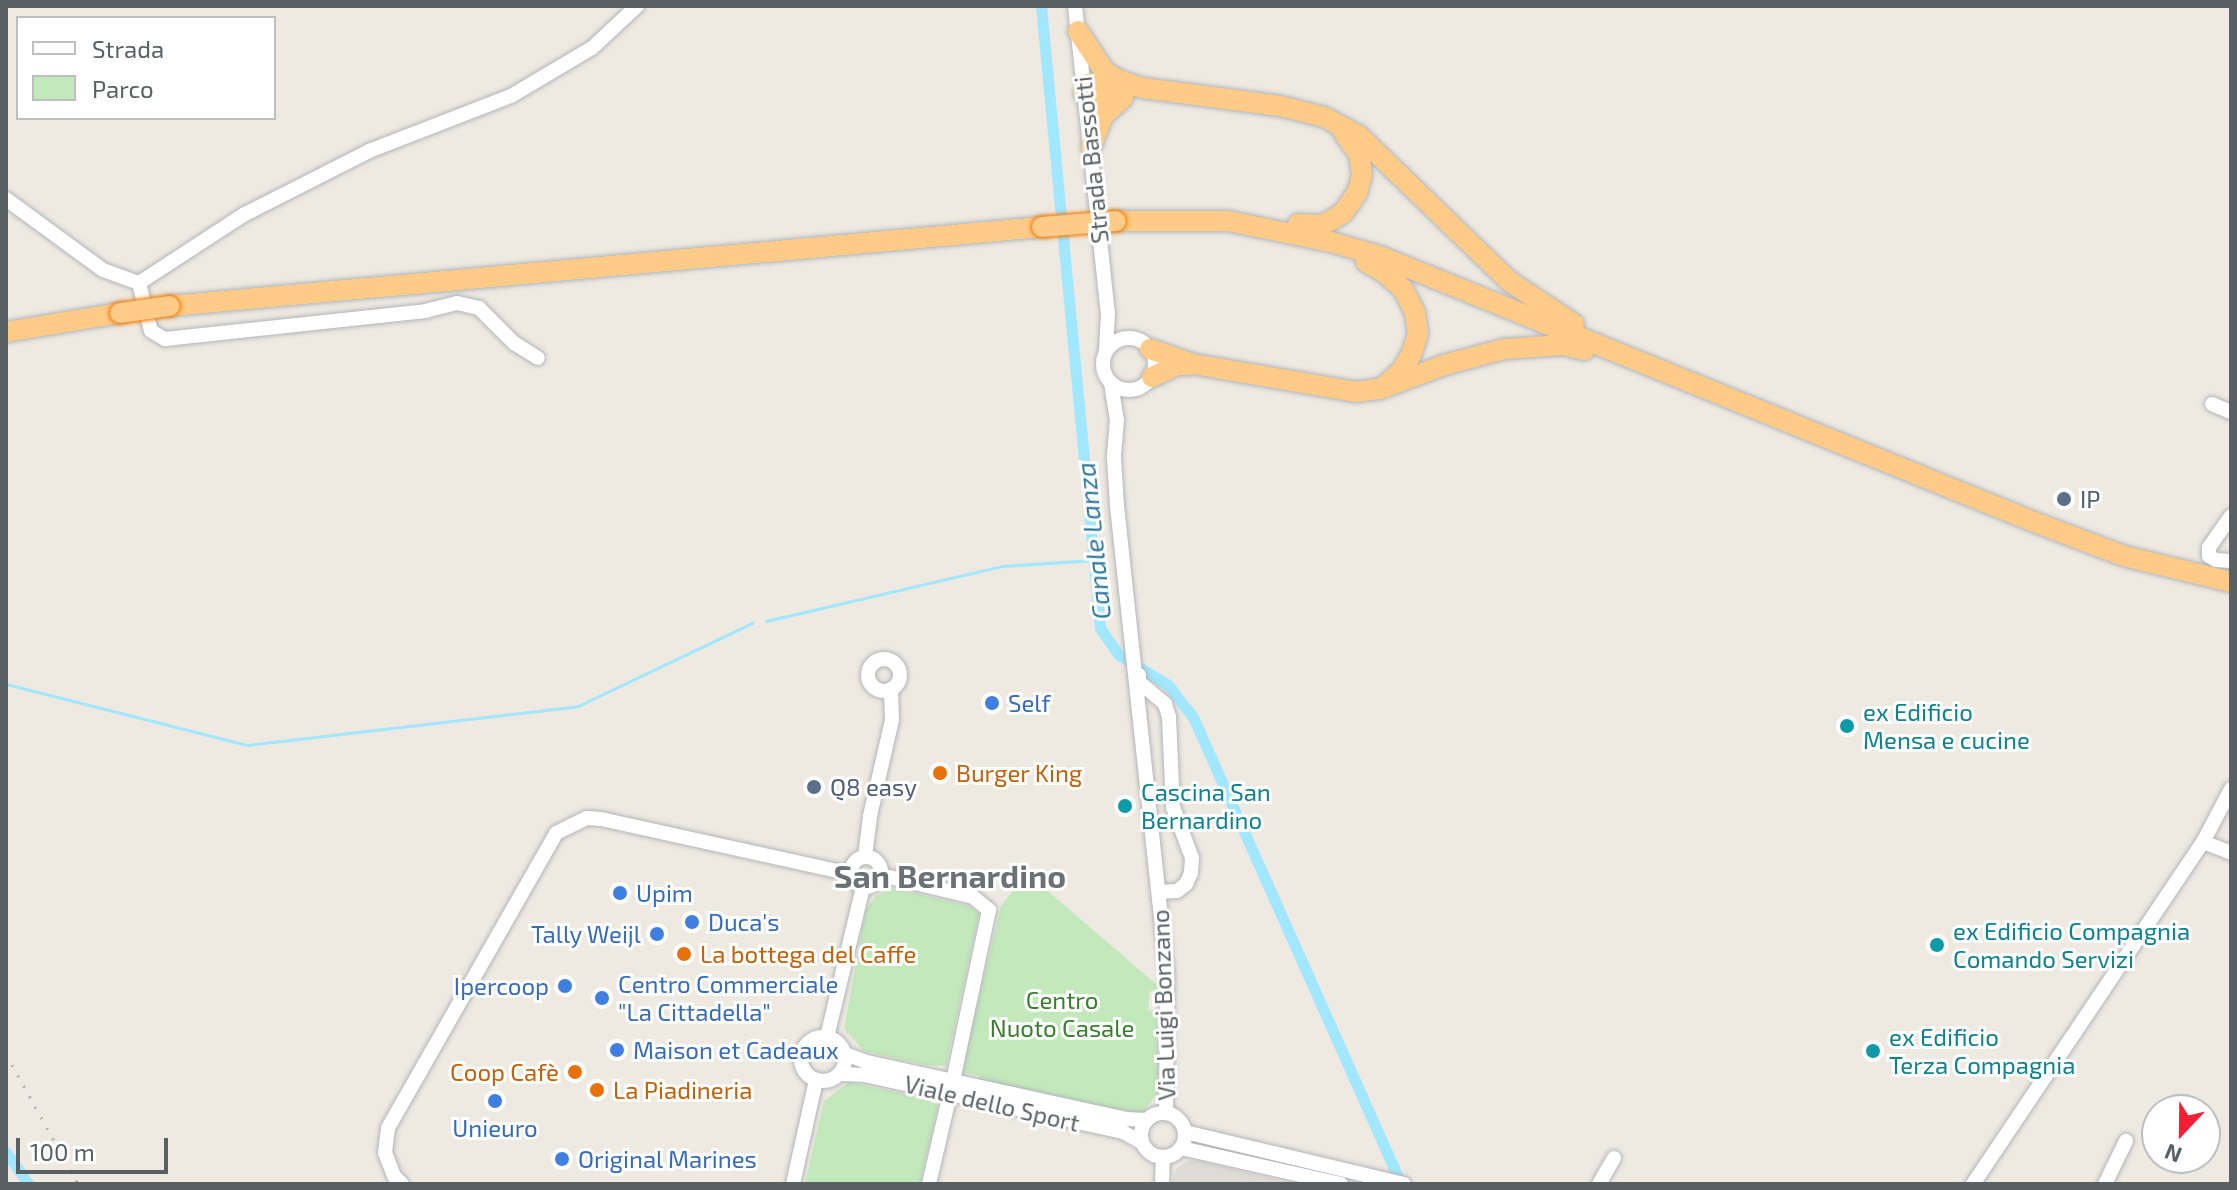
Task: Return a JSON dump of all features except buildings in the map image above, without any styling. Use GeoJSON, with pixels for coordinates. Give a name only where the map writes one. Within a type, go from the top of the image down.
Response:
{"type":"FeatureCollection","features":[{"type":"Feature","properties":{"kind":"highway"},"geometry":{"type":"LineString","coordinates":[[1078,31],[1105,72],[1122,90]]}},
{"type":"Feature","properties":{"kind":"highway"},"geometry":{"type":"LineString","coordinates":[[1084,93],[1092,100],[1107,102],[1122,90],[1143,88],[1280,106],[1324,117],[1358,135],[1389,161],[1485,259],[1532,300],[1594,335],[1683,370],[1717,394]]}},
{"type":"Feature","properties":{"kind":"highway"},"geometry":{"type":"LineString","coordinates":[[1091,147],[1103,116],[1122,90]]}},
{"type":"Feature","properties":{"kind":"highway"},"geometry":{"type":"LineString","coordinates":[[1191,219],[1204,213],[1240,213],[1323,225],[1343,213],[1357,193],[1362,175],[1359,154],[1344,134],[1324,117]]}},
{"type":"Feature","properties":{"kind":"highway"},"geometry":{"type":"LineString","coordinates":[[1191,219],[1205,226],[1312,245],[1354,257],[1384,272],[1403,289],[1415,313],[1418,334],[1402,370],[1383,388]]}},
{"type":"Feature","properties":{"kind":"highway"},"geometry":{"type":"LineString","coordinates":[[6,332],[170,306],[1042,227],[1191,219],[1272,229],[1382,257],[2124,556],[2231,582]]}},
{"type":"Feature","properties":{"kind":"highway"},"geometry":{"type":"LineString","coordinates":[[1142,343],[1193,364],[1356,392],[1383,388],[1444,365],[1504,349],[1564,345],[1590,351],[1676,386],[1717,394]]}},
{"type":"Feature","properties":{"kind":"highway"},"geometry":{"type":"LineString","coordinates":[[1152,377],[1178,365],[1193,364]]}},
{"type":"Feature","properties":{"kind":"street"},"geometry":{"type":"LineString","coordinates":[[139,283],[245,214],[369,151],[511,96],[592,48],[637,6]]}},
{"type":"Feature","properties":{"kind":"street","name":"Strada Bassotti"},"geometry":{"type":"LineString","coordinates":[[1075,6],[1108,313],[1106,350]]}},
{"type":"Feature","properties":{"kind":"street"},"geometry":{"type":"LineString","coordinates":[[6,199],[103,270],[139,283]]}},
{"type":"Feature","properties":{"kind":"street"},"geometry":{"type":"LineString","coordinates":[[139,283],[151,331],[165,339],[425,311],[457,303],[479,308],[514,343],[538,358]]}},
{"type":"Feature","properties":{"kind":"street"},"geometry":{"type":"LineString","coordinates":[[1108,313],[1142,343],[1155,362],[1152,377],[1146,384],[1131,390],[1111,383],[1103,367],[1106,350],[1118,340],[1142,343]]}},
{"type":"Feature","properties":{"kind":"street","name":"Via Luigi Bonzano"},"geometry":{"type":"LineString","coordinates":[[1111,383],[1117,420],[1114,458],[1117,506],[1167,977],[1166,1113]]}},
{"type":"Feature","properties":{"kind":"street","name":"Via Luigi Bonzano"},"geometry":{"type":"LineString","coordinates":[[1117,420],[1131,390]]}},
{"type":"Feature","properties":{"kind":"street"},"geometry":{"type":"LineString","coordinates":[[2212,404],[2231,412]]}},
{"type":"Feature","properties":{"kind":"street"},"geometry":{"type":"LineString","coordinates":[[2231,516],[2209,547],[2209,556],[2231,561]]}},
{"type":"Feature","properties":{"kind":"street"},"geometry":{"type":"LineString","coordinates":[[1140,619],[1133,631],[1139,682],[1165,704],[1169,717],[1173,807],[1192,858],[1186,884],[1177,891],[1159,892]]}},
{"type":"Feature","properties":{"kind":"street"},"geometry":{"type":"LineString","coordinates":[[865,857],[870,816],[892,720],[891,689]]}},
{"type":"Feature","properties":{"kind":"street"},"geometry":{"type":"LineString","coordinates":[[1973,1184],[2203,842],[2231,789]]}},
{"type":"Feature","properties":{"kind":"street"},"geometry":{"type":"LineString","coordinates":[[402,1184],[394,1176],[385,1153],[388,1128],[556,833],[587,818],[601,819],[851,874]]}},
{"type":"Feature","properties":{"kind":"street"},"geometry":{"type":"LineString","coordinates":[[2203,842],[2231,853]]}},
{"type":"Feature","properties":{"kind":"street"},"geometry":{"type":"LineString","coordinates":[[865,857],[878,862],[881,875],[873,886],[863,887],[855,883],[851,874],[856,861],[865,857]]}},
{"type":"Feature","properties":{"kind":"street"},"geometry":{"type":"LineString","coordinates":[[881,875],[973,897],[989,910],[929,1184]]}},
{"type":"Feature","properties":{"kind":"street"},"geometry":{"type":"LineString","coordinates":[[827,1037],[863,887]]}},
{"type":"Feature","properties":{"kind":"street"},"geometry":{"type":"LineString","coordinates":[[827,1037],[839,1042],[845,1054],[840,1074],[829,1081],[816,1080],[803,1070],[801,1053],[811,1040],[827,1037]]}},
{"type":"Feature","properties":{"kind":"street","name":"Viale dello Sport"},"geometry":{"type":"LineString","coordinates":[[845,1054],[952,1087],[1123,1132],[1141,1142]]}},
{"type":"Feature","properties":{"kind":"street","name":"Viale dello Sport"},"geometry":{"type":"LineString","coordinates":[[840,1074],[952,1087],[1146,1120]]}},
{"type":"Feature","properties":{"kind":"street"},"geometry":{"type":"LineString","coordinates":[[793,1184],[816,1080]]}},
{"type":"Feature","properties":{"kind":"street"},"geometry":{"type":"LineString","coordinates":[[1181,1148],[1185,1132],[1179,1119],[1166,1113],[1146,1120],[1141,1142],[1149,1154],[1163,1158],[1181,1148],[1341,1184]]}},
{"type":"Feature","properties":{"kind":"street"},"geometry":{"type":"LineString","coordinates":[[1185,1132],[1404,1184]]}},
{"type":"Feature","properties":{"kind":"street"},"geometry":{"type":"LineString","coordinates":[[2105,1184],[2126,1141]]}},
{"type":"Feature","properties":{"kind":"street"},"geometry":{"type":"LineString","coordinates":[[1162,1184],[1163,1158]]}},
{"type":"Feature","properties":{"kind":"street"},"geometry":{"type":"LineString","coordinates":[[1599,1184],[1614,1158]]}},
{"type":"Feature","properties":{"kind":"shaded area"},"geometry":{"type":"Polygon","coordinates":[[[1188,1161],[1293,1184],[1171,1184],[1177,1168],[1188,1161]]]}},
{"type":"Feature","properties":{"kind":"green space","name":"Centro Nuoto Casale"},"geometry":{"type":"Polygon","coordinates":[[[1027,873],[1157,985],[1157,992],[1150,991],[1148,1010],[1157,1011],[1158,1093],[1143,1112],[1126,1114],[979,1080],[980,1076],[961,1072],[1001,906],[1027,873]]]}},
{"type":"Feature","properties":{"kind":"green space"},"geometry":{"type":"Polygon","coordinates":[[[892,888],[969,906],[979,914],[946,1066],[925,1065],[864,1051],[844,1029],[866,909],[876,896],[892,888]]]}},
{"type":"Feature","properties":{"kind":"green space"},"geometry":{"type":"Polygon","coordinates":[[[849,1082],[918,1097],[938,1105],[920,1184],[805,1184],[824,1101],[849,1082]]]}},
{"type":"Feature","properties":{"kind":"waterway","name":"Canale Lanza"},"geometry":{"type":"LineString","coordinates":[[1041,6],[1100,628],[1119,655],[1168,685],[1193,717],[1401,1184]]}},
{"type":"Feature","properties":{"kind":"waterway"},"geometry":{"type":"LineString","coordinates":[[766,621],[1002,566],[1094,560]]}},
{"type":"Feature","properties":{"kind":"waterway"},"geometry":{"type":"LineString","coordinates":[[6,684],[247,745],[578,706],[752,623]]}},
{"type":"Feature","properties":{"kind":"waterway"},"geometry":{"type":"LineString","coordinates":[[6,1152],[28,1184]]}},
{"type":"Feature","properties":{"kind":"railway"},"geometry":{"type":"LineString","coordinates":[[6,1054],[78,1184]]}},
{"type":"Feature","properties":{"kind":"place","name":"IP"},"geometry":{"type":"Point","coordinates":[2064,499]}},
{"type":"Feature","properties":{"kind":"place","name":"Self"},"geometry":{"type":"Point","coordinates":[992,703]}},
{"type":"Feature","properties":{"kind":"place","name":"ex Edificio Mensa e cucine"},"geometry":{"type":"Point","coordinates":[1847,726]}},
{"type":"Feature","properties":{"kind":"place","name":"Burger King"},"geometry":{"type":"Point","coordinates":[940,773]}},
{"type":"Feature","properties":{"kind":"place","name":"Q8 easy"},"geometry":{"type":"Point","coordinates":[814,787]}},
{"type":"Feature","properties":{"kind":"place","name":"Cascina San Bernardino"},"geometry":{"type":"Point","coordinates":[1125,806]}},
{"type":"Feature","properties":{"kind":"place","name":"Upim"},"geometry":{"type":"Point","coordinates":[620,893]}},
{"type":"Feature","properties":{"kind":"place","name":"Duca's"},"geometry":{"type":"Point","coordinates":[692,922]}},
{"type":"Feature","properties":{"kind":"place","name":"Tally Weijl"},"geometry":{"type":"Point","coordinates":[657,934]}},
{"type":"Feature","properties":{"kind":"place","name":"ex Edificio Compagnia Comando Servizi"},"geometry":{"type":"Point","coordinates":[1937,945]}},
{"type":"Feature","properties":{"kind":"place","name":"La bottega del Caffe"},"geometry":{"type":"Point","coordinates":[684,954]}},
{"type":"Feature","properties":{"kind":"place","name":"Ipercoop"},"geometry":{"type":"Point","coordinates":[565,986]}},
{"type":"Feature","properties":{"kind":"place","name":"Centro Commerciale \"La Cittadella\""},"geometry":{"type":"Point","coordinates":[602,998]}},
{"type":"Feature","properties":{"kind":"place","name":"Maison et Cadeaux"},"geometry":{"type":"Point","coordinates":[617,1050]}},
{"type":"Feature","properties":{"kind":"place","name":"ex Edificio Terza Compagnia"},"geometry":{"type":"Point","coordinates":[1873,1051]}},
{"type":"Feature","properties":{"kind":"place","name":"Coop Cafè"},"geometry":{"type":"Point","coordinates":[575,1072]}},
{"type":"Feature","properties":{"kind":"place","name":"La Piadineria"},"geometry":{"type":"Point","coordinates":[597,1090]}},
{"type":"Feature","properties":{"kind":"place","name":"Unieuro"},"geometry":{"type":"Point","coordinates":[495,1101]}},
{"type":"Feature","properties":{"kind":"place","name":"Original Marines"},"geometry":{"type":"Point","coordinates":[562,1159]}},
{"type":"Feature","properties":{"kind":"district","name":"San Bernardino"},"geometry":{"type":"Point","coordinates":[950,875]}}]}
